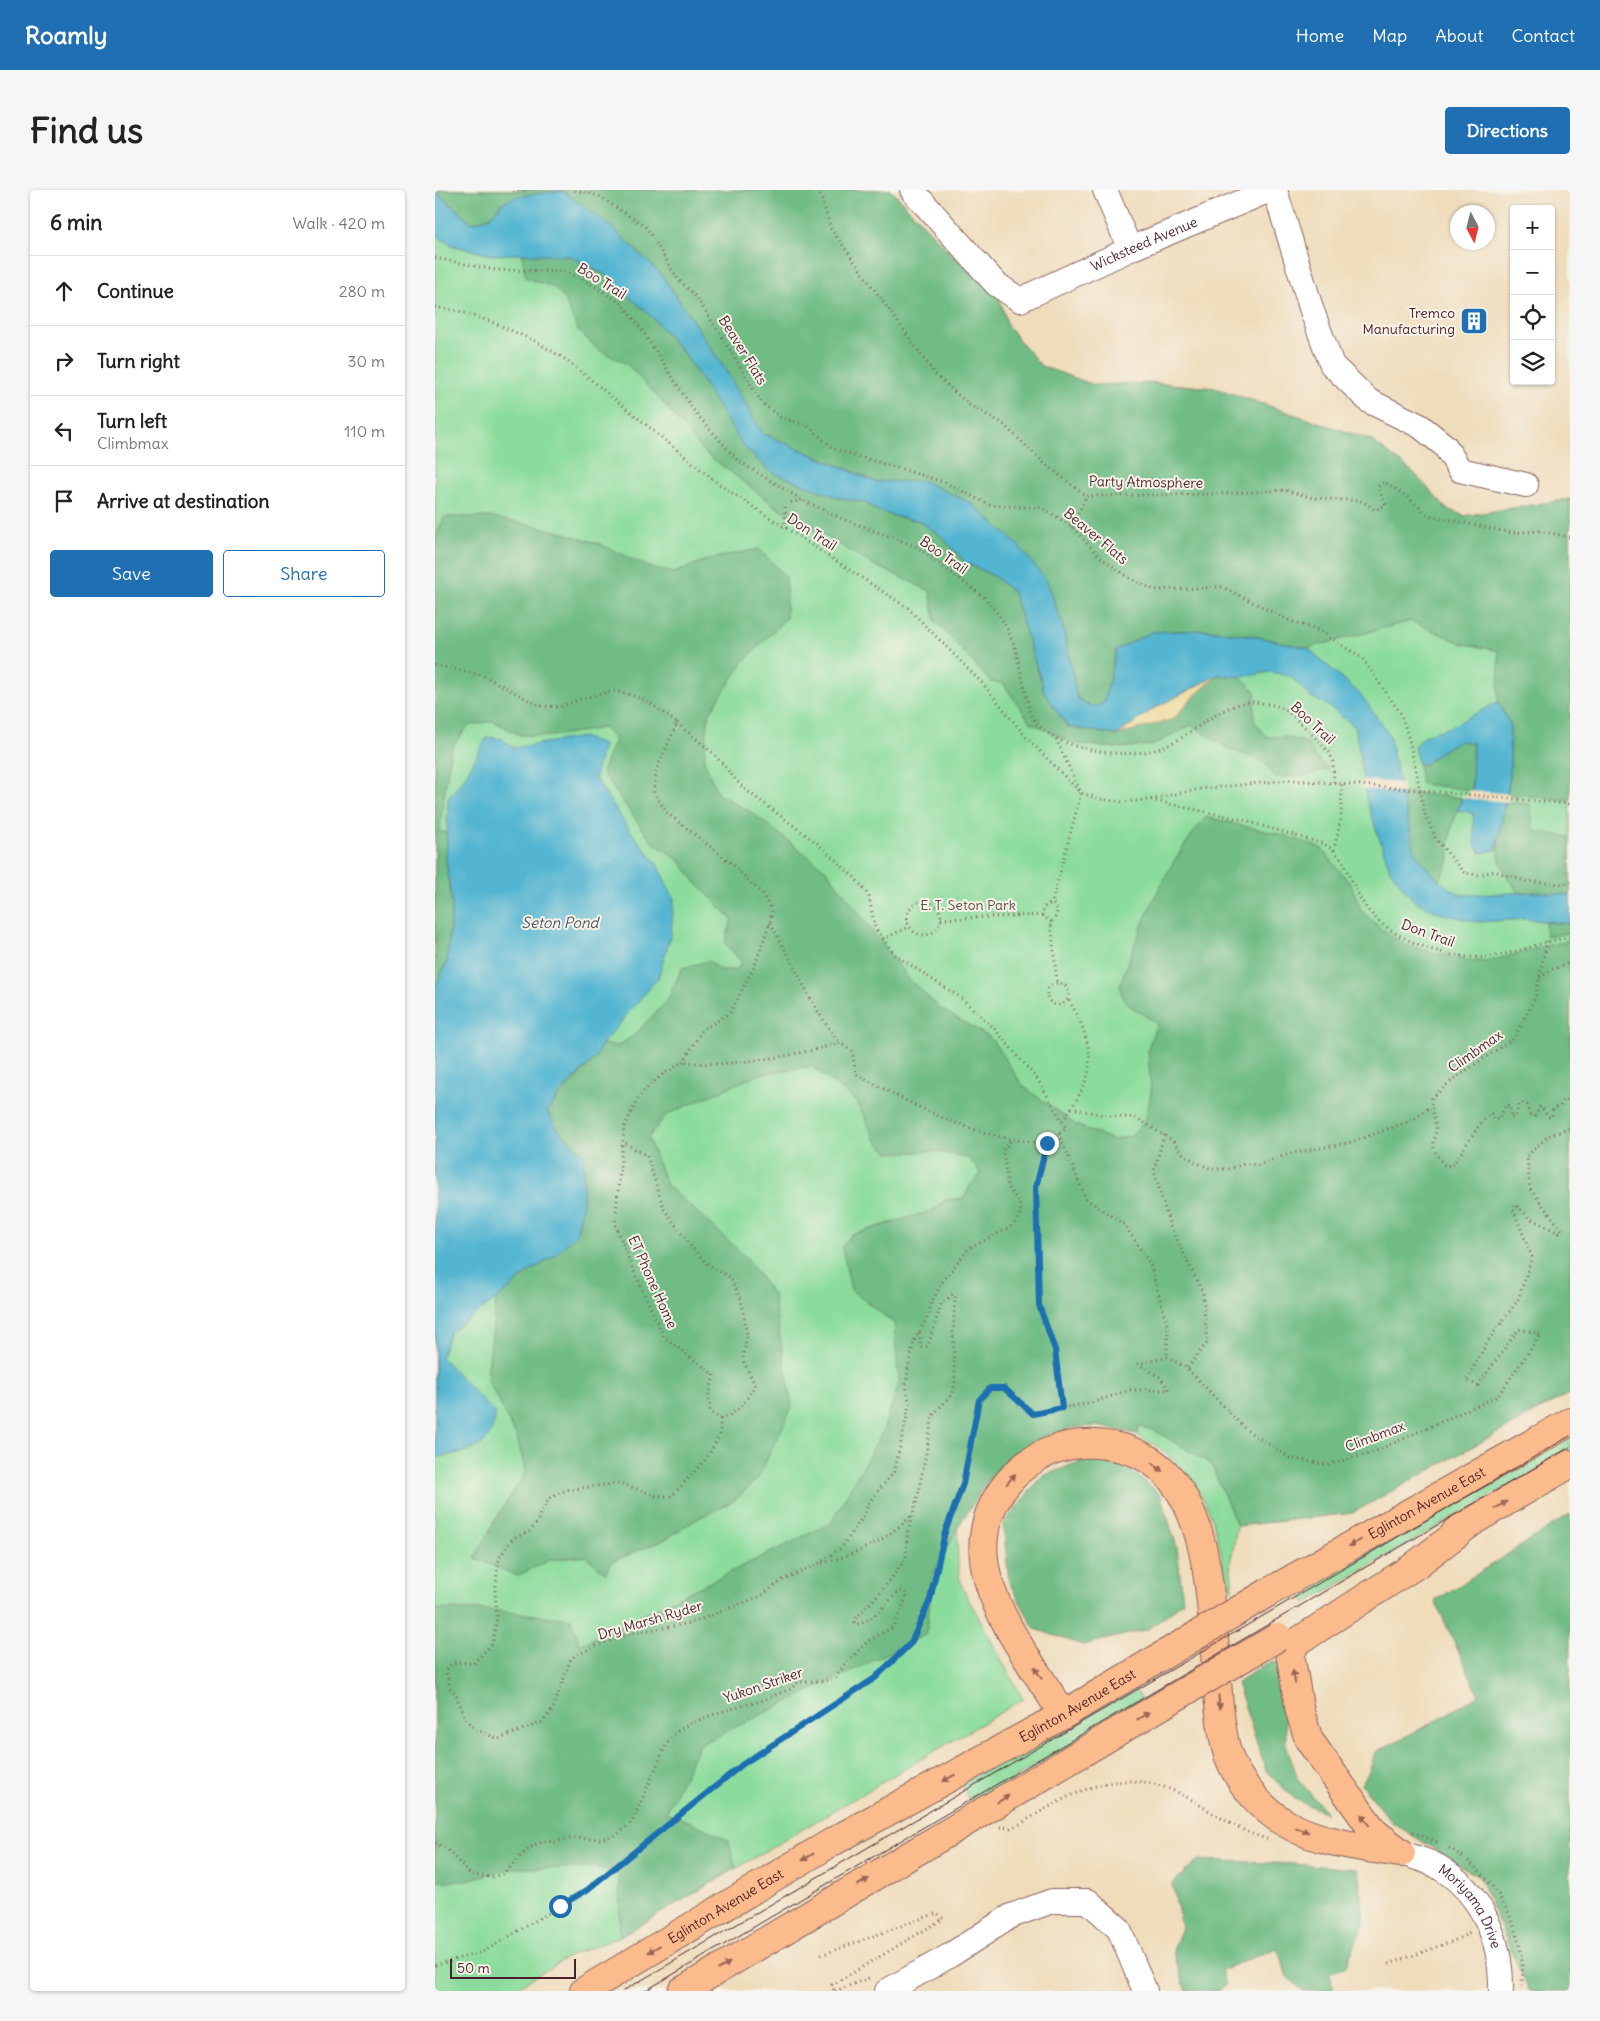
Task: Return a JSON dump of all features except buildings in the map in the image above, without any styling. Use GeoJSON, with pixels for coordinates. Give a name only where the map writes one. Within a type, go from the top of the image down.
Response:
{"type":"FeatureCollection","features":[{"type":"Feature","properties":{"kind":"main road","name":"Eglinton Avenue East"},"geometry":{"type":"LineString","coordinates":[[584,1991],[835,1842],[1063,1715],[1269,1592],[1570,1422]]}},
{"type":"Feature","properties":{"kind":"main road"},"geometry":{"type":"LineString","coordinates":[[1063,1715],[1006,1623],[988,1587],[982,1544],[985,1520],[1001,1490],[1019,1470],[1038,1456],[1059,1448],[1080,1444],[1098,1444],[1143,1457],[1176,1484],[1187,1504],[1203,1547],[1209,1581],[1221,1718],[1226,1750],[1238,1775],[1252,1794],[1268,1810],[1287,1824],[1306,1832],[1346,1844],[1401,1853]]}},
{"type":"Feature","properties":{"kind":"main road"},"geometry":{"type":"LineString","coordinates":[[682,1991],[1570,1464]]}},
{"type":"Feature","properties":{"kind":"main road"},"geometry":{"type":"LineString","coordinates":[[1401,1853],[1374,1832],[1309,1740],[1301,1712],[1290,1652],[1297,1642],[1413,1568],[1472,1522]]}},
{"type":"Feature","properties":{"kind":"street","name":"Wicksteed Avenue"},"geometry":{"type":"LineString","coordinates":[[912,190],[996,284],[1020,300],[1130,249],[1230,199],[1270,190]]}},
{"type":"Feature","properties":{"kind":"street"},"geometry":{"type":"LineString","coordinates":[[1105,190],[1130,249]]}},
{"type":"Feature","properties":{"kind":"street"},"geometry":{"type":"LineString","coordinates":[[1275,190],[1312,311],[1332,365],[1369,401],[1420,426],[1445,446],[1460,470],[1526,485]]}},
{"type":"Feature","properties":{"kind":"street","name":"Moriyama Drive"},"geometry":{"type":"LineString","coordinates":[[1401,1853],[1436,1866],[1461,1882],[1472,1895],[1489,1924],[1497,1945],[1501,1968],[1501,1991]]}},
{"type":"Feature","properties":{"kind":"street"},"geometry":{"type":"LineString","coordinates":[[887,1991],[949,1956],[1011,1916],[1052,1901],[1088,1901],[1119,1929],[1145,1991]]}},
{"type":"Feature","properties":{"kind":"path"},"geometry":{"type":"LineString","coordinates":[[513,190],[528,190]]}},
{"type":"Feature","properties":{"kind":"path","name":"Beaver Flats"},"geometry":{"type":"LineString","coordinates":[[575,190],[599,196],[646,228],[677,278],[696,297],[762,403],[780,417],[808,426],[834,449],[944,482],[990,504],[1043,508],[1072,527],[1100,557],[1128,577],[1154,590],[1223,587],[1288,620],[1320,631],[1362,658],[1401,714],[1425,814],[1437,839],[1464,874],[1479,875],[1494,872],[1525,881],[1564,884],[1570,881]]}},
{"type":"Feature","properties":{"kind":"path","name":"Party Atmosphere"},"geometry":{"type":"LineString","coordinates":[[819,190],[831,229],[935,374],[969,405],[1002,422],[1044,463],[1086,496],[1218,494],[1285,490],[1313,498],[1362,501],[1375,510],[1386,505],[1378,487],[1383,482],[1405,495],[1428,515],[1512,533],[1539,531],[1570,537]]}},
{"type":"Feature","properties":{"kind":"path","name":"Boo Trail"},"geometry":{"type":"LineString","coordinates":[[435,258],[495,270],[562,271],[581,278],[621,304],[638,324],[694,411],[737,460],[802,500],[843,519],[917,547],[985,598],[1004,622],[1015,647],[1031,715],[1037,724],[1055,738],[1076,748],[1089,750],[1126,752],[1152,749],[1167,746],[1219,714],[1240,704],[1253,702],[1270,704],[1286,711],[1330,754],[1335,783]]}},
{"type":"Feature","properties":{"kind":"path","name":"Don Trail"},"geometry":{"type":"LineString","coordinates":[[435,306],[492,322],[535,341],[569,361],[720,485],[915,614],[983,684],[1026,737],[1081,792],[1101,799],[1122,802],[1148,800],[1199,789],[1273,781],[1341,783],[1420,790]]}},
{"type":"Feature","properties":{"kind":"path"},"geometry":{"type":"LineString","coordinates":[[1072,527],[1086,496]]}},
{"type":"Feature","properties":{"kind":"path"},"geometry":{"type":"LineString","coordinates":[[785,528],[785,504],[802,500]]}},
{"type":"Feature","properties":{"kind":"path"},"geometry":{"type":"LineString","coordinates":[[435,665],[482,675],[539,706],[560,707],[592,695],[616,691],[646,700],[713,753],[742,787],[817,843],[855,878],[869,896],[875,928],[895,955],[961,998],[992,1026],[1038,1080],[1066,1128],[1047,1143],[1011,1140],[944,1119],[856,1074],[852,1051],[840,1043],[821,1020],[790,957],[770,923]]}},
{"type":"Feature","properties":{"kind":"path"},"geometry":{"type":"LineString","coordinates":[[677,723],[656,771],[654,792],[666,812],[731,863],[762,894],[772,910],[770,923],[754,967],[730,1013],[702,1030],[684,1061],[697,1065],[742,1062],[840,1043]]}},
{"type":"Feature","properties":{"kind":"path"},"geometry":{"type":"LineString","coordinates":[[1042,915],[1044,907],[1052,902],[1081,792],[1055,738]]}},
{"type":"Feature","properties":{"kind":"path"},"geometry":{"type":"LineString","coordinates":[[1334,850],[1341,819],[1341,783]]}},
{"type":"Feature","properties":{"kind":"path"},"geometry":{"type":"LineString","coordinates":[[1420,790],[1521,801],[1570,804]]}},
{"type":"Feature","properties":{"kind":"path","name":"Don Trail"},"geometry":{"type":"LineString","coordinates":[[1148,800],[1239,818],[1323,844],[1334,850],[1342,859],[1363,904],[1379,922],[1399,937],[1462,957],[1485,957],[1570,937]]}},
{"type":"Feature","properties":{"kind":"path"},"geometry":{"type":"LineString","coordinates":[[919,902],[931,903],[935,906],[941,919],[936,930],[929,934],[918,934],[909,926],[907,914],[914,905],[919,902]]}},
{"type":"Feature","properties":{"kind":"path"},"geometry":{"type":"LineString","coordinates":[[1051,922],[1058,910],[1052,902]]}},
{"type":"Feature","properties":{"kind":"path"},"geometry":{"type":"LineString","coordinates":[[941,919],[1042,915],[1051,922],[1057,984]]}},
{"type":"Feature","properties":{"kind":"path"},"geometry":{"type":"LineString","coordinates":[[883,939],[909,926]]}},
{"type":"Feature","properties":{"kind":"path","name":"Climbmax"},"geometry":{"type":"LineString","coordinates":[[1431,1107],[1432,1098],[1452,1080],[1514,1038],[1535,998],[1547,941]]}},
{"type":"Feature","properties":{"kind":"path"},"geometry":{"type":"LineString","coordinates":[[1539,978],[1550,970],[1570,963]]}},
{"type":"Feature","properties":{"kind":"path"},"geometry":{"type":"LineString","coordinates":[[1057,984],[1066,987],[1069,993],[1068,999],[1085,1033],[1089,1059],[1087,1079],[1063,1121]]}},
{"type":"Feature","properties":{"kind":"path"},"geometry":{"type":"LineString","coordinates":[[1057,984],[1049,989],[1048,996],[1051,1002],[1060,1005],[1068,999]]}},
{"type":"Feature","properties":{"kind":"path","name":"ET Phone Home"},"geometry":{"type":"LineString","coordinates":[[684,1061],[662,1075],[641,1093],[624,1128],[615,1224],[632,1267],[664,1337],[714,1375],[709,1395],[709,1412],[720,1418]]}},
{"type":"Feature","properties":{"kind":"path"},"geometry":{"type":"LineString","coordinates":[[1071,1108],[1108,1116],[1137,1118],[1164,1135],[1195,1162],[1212,1169],[1228,1169],[1245,1164],[1258,1165],[1289,1154],[1352,1142],[1413,1120],[1431,1107],[1436,1123],[1432,1143],[1435,1154],[1445,1166],[1453,1165],[1480,1124],[1491,1113],[1493,1120],[1499,1119],[1506,1105],[1510,1106],[1511,1118],[1515,1117],[1519,1105],[1522,1103],[1527,1105],[1530,1115],[1535,1116],[1540,1107],[1542,1107],[1548,1117],[1552,1117],[1553,1108],[1560,1106],[1564,1099],[1567,1098],[1570,1101]]}},
{"type":"Feature","properties":{"kind":"path","name":"Climbmax"},"geometry":{"type":"LineString","coordinates":[[1167,1357],[1187,1368],[1245,1430],[1290,1458],[1328,1465],[1374,1452],[1498,1396],[1541,1334],[1519,1329],[1478,1385],[1466,1381],[1488,1341],[1518,1300],[1532,1257],[1513,1210],[1515,1204],[1531,1219],[1559,1233],[1561,1230],[1530,1189],[1527,1156],[1548,1136],[1570,1128]]}},
{"type":"Feature","properties":{"kind":"path"},"geometry":{"type":"LineString","coordinates":[[435,1965],[483,1952],[587,1890],[743,1764],[875,1678],[911,1643],[930,1600],[945,1532],[963,1484],[979,1400],[990,1388],[1004,1388],[1033,1414],[1091,1403],[1130,1390],[1169,1390],[1161,1377],[1138,1364],[1167,1357],[1168,1327],[1150,1264],[1125,1225],[1086,1199],[1059,1134]]}},
{"type":"Feature","properties":{"kind":"path"},"geometry":{"type":"LineString","coordinates":[[1164,1135],[1154,1171],[1171,1226],[1203,1293],[1207,1343],[1187,1368]]}},
{"type":"Feature","properties":{"kind":"path","name":"Dry Marsh Ryder"},"geometry":{"type":"LineString","coordinates":[[720,1418],[720,1435],[706,1458],[671,1496],[656,1496],[620,1483],[566,1490],[550,1498],[541,1512],[537,1523],[529,1532],[513,1538],[505,1548],[499,1558],[496,1577],[497,1618],[492,1644],[484,1655],[473,1664],[455,1661],[449,1664],[446,1671],[450,1688],[456,1695],[465,1718],[475,1729],[498,1739],[543,1722],[553,1709],[571,1658],[633,1633],[691,1624],[761,1596],[784,1579],[818,1564],[841,1548],[863,1517],[869,1502],[894,1472],[907,1417],[909,1401],[906,1385],[909,1363],[919,1332],[929,1314],[931,1303],[943,1281],[961,1257],[975,1243],[1009,1228],[1017,1221],[1021,1210],[1019,1202],[1008,1188],[1003,1150],[1011,1140]]}},
{"type":"Feature","properties":{"kind":"path"},"geometry":{"type":"LineString","coordinates":[[623,1142],[647,1156],[664,1209],[689,1244],[708,1265],[730,1277],[741,1299],[747,1335],[743,1360],[755,1385],[747,1399],[732,1416],[720,1418]]}},
{"type":"Feature","properties":{"kind":"path"},"geometry":{"type":"LineString","coordinates":[[1047,1143],[1036,1187],[1039,1305],[1055,1350],[1062,1408]]}},
{"type":"Feature","properties":{"kind":"path","name":"Yukon Striker"},"geometry":{"type":"LineString","coordinates":[[435,1843],[447,1849],[471,1875],[492,1877],[503,1873],[514,1861],[535,1844],[573,1838],[602,1838],[618,1834],[632,1822],[666,1745],[676,1732],[691,1723],[720,1712],[791,1689],[798,1682],[826,1681],[836,1677],[844,1665],[868,1641],[893,1627],[906,1598],[907,1594],[903,1590],[898,1592],[867,1622],[861,1625],[855,1624],[854,1620],[881,1592],[906,1558],[907,1534],[913,1515],[933,1415],[953,1393],[955,1383],[953,1332],[955,1297],[953,1294],[941,1304],[928,1346],[924,1348],[921,1347],[919,1332]]}},
{"type":"Feature","properties":{"kind":"path"},"geometry":{"type":"LineString","coordinates":[[818,1564],[865,1550],[888,1538],[913,1515]]}},
{"type":"Feature","properties":{"kind":"path"},"geometry":{"type":"LineString","coordinates":[[979,1813],[985,1821],[996,1826],[1010,1828],[1089,1786],[1129,1781],[1166,1788],[1187,1797],[1251,1834],[1274,1841]]}},
{"type":"Feature","properties":{"kind":"path"},"geometry":{"type":"LineString","coordinates":[[821,1954],[937,1912],[943,1919],[831,1985],[834,1991]]}},
{"type":"Feature","properties":{"kind":"path"},"geometry":{"type":"LineString","coordinates":[[1389,1964],[1451,1942],[1489,1924]]}},
{"type":"Feature","properties":{"kind":"green space","name":"E. T. Seton Park"},"geometry":{"type":"Polygon","coordinates":[[[435,190],[891,190],[952,255],[998,293],[1008,327],[1041,366],[1094,385],[1154,383],[1215,388],[1371,440],[1414,473],[1447,509],[1464,516],[1570,499],[1570,1393],[1352,1513],[1237,1526],[1230,1565],[1233,1588],[1227,1591],[1217,1534],[1207,1506],[1192,1481],[1168,1455],[1141,1437],[1112,1428],[1083,1426],[1054,1433],[1026,1446],[1001,1467],[979,1494],[960,1522],[957,1537],[962,1587],[1023,1699],[620,1937],[573,1954],[511,1991],[435,1991],[435,190]]]}},
{"type":"Feature","properties":{"kind":"green space"},"geometry":{"type":"Polygon","coordinates":[[[435,190],[891,190],[952,255],[998,293],[1008,327],[1041,366],[1094,385],[1154,383],[1215,388],[1371,440],[1414,473],[1447,509],[1464,516],[1570,499],[1570,800],[1507,794],[1510,777],[1510,724],[1498,702],[1499,651],[1461,643],[1411,621],[1308,648],[1253,636],[1207,630],[1152,632],[1110,681],[1104,703],[1092,707],[1077,698],[1063,627],[924,481],[877,482],[762,433],[726,371],[662,275],[502,204],[490,217],[472,223],[435,190]]]}},
{"type":"Feature","properties":{"kind":"green space"},"geometry":{"type":"Polygon","coordinates":[[[522,254],[569,256],[604,274],[652,317],[686,356],[715,400],[840,498],[864,502],[876,510],[920,521],[940,535],[965,562],[994,576],[1013,592],[1045,694],[1068,727],[1117,735],[1174,719],[1189,701],[1218,675],[1241,677],[1255,691],[1254,721],[1267,737],[1286,737],[1308,743],[1315,757],[1329,769],[1304,776],[1275,777],[1263,761],[1229,749],[1191,725],[1153,745],[1116,748],[1075,744],[1030,722],[1003,683],[991,682],[935,621],[930,591],[872,564],[777,507],[704,452],[665,405],[627,364],[597,349],[578,330],[563,297],[553,287],[526,278],[522,254]]]}},
{"type":"Feature","properties":{"kind":"green space"},"geometry":{"type":"Polygon","coordinates":[[[444,517],[492,517],[557,531],[600,544],[651,568],[674,573],[709,559],[759,549],[786,577],[786,618],[743,662],[709,714],[704,761],[718,794],[751,812],[826,870],[910,980],[941,1009],[991,1038],[1023,1086],[1076,1125],[1113,1140],[1131,1136],[1146,1119],[1151,1093],[1148,1048],[1157,1024],[1127,1003],[1123,997],[1120,984],[1155,896],[1178,856],[1206,817],[1287,836],[1321,848],[1351,885],[1361,910],[1381,929],[1406,945],[1459,959],[1485,962],[1570,940],[1570,1393],[1352,1513],[1237,1526],[1211,1464],[1154,1430],[1139,1427],[1137,1434],[1097,1426],[1077,1427],[1037,1439],[1018,1450],[992,1474],[958,1527],[932,1577],[927,1634],[699,1745],[666,1813],[693,1823],[728,1840],[736,1868],[620,1937],[619,1874],[597,1868],[514,1868],[462,1881],[435,1881],[435,1609],[489,1610],[571,1619],[580,1645],[831,1523],[883,1431],[899,1383],[894,1323],[851,1290],[842,1247],[851,1235],[931,1211],[945,1200],[964,1198],[970,1186],[981,1174],[969,1158],[933,1151],[888,1153],[875,1139],[857,1102],[812,1066],[759,1074],[666,1115],[648,1138],[667,1185],[746,1257],[773,1295],[792,1407],[758,1478],[735,1500],[695,1520],[666,1539],[611,1562],[606,1574],[586,1556],[550,1560],[517,1576],[475,1558],[494,1522],[526,1472],[517,1438],[487,1378],[496,1300],[529,1272],[554,1256],[584,1156],[558,1129],[547,1112],[591,1062],[602,1044],[618,1046],[633,1036],[667,1001],[682,968],[709,961],[720,970],[736,970],[742,962],[725,943],[732,919],[697,884],[679,860],[651,841],[602,772],[615,740],[604,728],[552,736],[520,735],[493,721],[468,726],[451,749],[439,831],[448,833],[446,859],[452,904],[447,961],[435,988],[435,541],[444,517]]]}},
{"type":"Feature","properties":{"kind":"green space"},"geometry":{"type":"Polygon","coordinates":[[[1460,741],[1473,743],[1472,790],[1421,784],[1418,762],[1424,765],[1440,752],[1460,741]]]}},
{"type":"Feature","properties":{"kind":"green space"},"geometry":{"type":"Polygon","coordinates":[[[1402,792],[1462,798],[1452,826],[1449,845],[1450,859],[1439,881],[1415,853],[1402,792]]]}},
{"type":"Feature","properties":{"kind":"green space"},"geometry":{"type":"Polygon","coordinates":[[[1506,802],[1530,804],[1534,831],[1570,837],[1570,895],[1519,893],[1510,880],[1503,869],[1498,850],[1506,802]]]}},
{"type":"Feature","properties":{"kind":"green space"},"geometry":{"type":"Polygon","coordinates":[[[1545,922],[1570,924],[1570,933],[1546,936],[1545,922]]]}},
{"type":"Feature","properties":{"kind":"green space"},"geometry":{"type":"Polygon","coordinates":[[[1570,1433],[1570,1450],[1306,1603],[1299,1591],[1570,1433]]]}},
{"type":"Feature","properties":{"kind":"green space"},"geometry":{"type":"Polygon","coordinates":[[[1086,1459],[1127,1467],[1160,1494],[1177,1547],[1183,1602],[1149,1629],[1083,1645],[1035,1629],[1009,1582],[1003,1524],[1041,1477],[1086,1459]]]}},
{"type":"Feature","properties":{"kind":"green space"},"geometry":{"type":"Polygon","coordinates":[[[1570,1514],[1570,1991],[1529,1991],[1479,1877],[1393,1823],[1361,1784],[1370,1770],[1375,1752],[1430,1724],[1479,1695],[1435,1601],[1570,1514]]]}},
{"type":"Feature","properties":{"kind":"green space"},"geometry":{"type":"Polygon","coordinates":[[[1284,1661],[1286,1744],[1298,1779],[1327,1813],[1296,1800],[1266,1771],[1237,1683],[1265,1664],[1284,1661]]]}},
{"type":"Feature","properties":{"kind":"green space"},"geometry":{"type":"Polygon","coordinates":[[[1133,1685],[1143,1702],[972,1804],[960,1784],[1133,1685]]]}},
{"type":"Feature","properties":{"kind":"green space"},"geometry":{"type":"Polygon","coordinates":[[[1198,1860],[1358,1869],[1364,1923],[1345,1968],[1330,1972],[1333,1991],[1303,1991],[1287,1976],[1277,1948],[1221,1970],[1226,1985],[1216,1991],[1186,1991],[1173,1951],[1182,1927],[1172,1884],[1198,1860]]]}},
{"type":"Feature","properties":{"kind":"sand"},"geometry":{"type":"Polygon","coordinates":[[[1218,675],[1189,701],[1174,719],[1117,735],[1153,709],[1218,675]]]}},
{"type":"Feature","properties":{"kind":"water"},"geometry":{"type":"Polygon","coordinates":[[[435,191],[472,223],[490,217],[502,203],[518,196],[563,191],[609,225],[662,275],[726,371],[762,433],[876,482],[924,481],[972,504],[1018,545],[1047,581],[1063,627],[1077,698],[1092,707],[1104,703],[1116,650],[1152,632],[1207,630],[1253,636],[1308,648],[1361,695],[1389,735],[1415,853],[1439,881],[1461,895],[1540,892],[1570,895],[1570,924],[1525,919],[1478,922],[1441,914],[1413,900],[1390,870],[1367,802],[1355,727],[1327,705],[1311,697],[1290,676],[1270,672],[1241,677],[1218,675],[1153,709],[1117,735],[1068,727],[1045,694],[1013,592],[994,576],[965,562],[940,535],[920,521],[894,516],[876,510],[864,502],[840,498],[771,472],[744,447],[686,356],[652,317],[604,274],[569,256],[491,255],[451,245],[435,235],[435,191]]]}},
{"type":"Feature","properties":{"kind":"water"},"geometry":{"type":"Polygon","coordinates":[[[1498,702],[1510,724],[1510,777],[1496,850],[1481,853],[1475,845],[1473,813],[1457,810],[1462,798],[1472,798],[1473,743],[1460,741],[1440,752],[1424,765],[1418,762],[1414,747],[1425,735],[1450,727],[1498,702]]]}},
{"type":"Feature","properties":{"kind":"water","name":"Seton Pond"},"geometry":{"type":"Polygon","coordinates":[[[487,737],[502,739],[514,748],[583,737],[603,745],[595,778],[629,829],[657,864],[674,899],[671,934],[658,978],[602,1044],[595,1058],[559,1094],[547,1112],[558,1129],[584,1156],[583,1202],[577,1233],[554,1256],[529,1272],[496,1300],[450,1332],[441,1357],[495,1413],[489,1436],[483,1443],[468,1451],[435,1458],[435,988],[447,961],[452,904],[446,859],[448,799],[465,777],[487,737]]]}},
{"type":"Feature","properties":{"kind":"pier"},"geometry":{"type":"Polygon","coordinates":[[[1362,780],[1402,783],[1404,793],[1363,789],[1362,780]]]}},
{"type":"Feature","properties":{"kind":"pier"},"geometry":{"type":"Polygon","coordinates":[[[1469,790],[1510,794],[1508,802],[1462,798],[1462,795],[1469,796],[1469,790]]]}},
{"type":"Feature","properties":{"kind":"tram line"},"geometry":{"type":"LineString","coordinates":[[623,1991],[1570,1436]]}},
{"type":"Feature","properties":{"kind":"tram line"},"geometry":{"type":"LineString","coordinates":[[645,1991],[1570,1447]]}},
{"type":"Feature","properties":{"kind":"place","name":"Tremco Manufacturing"},"geometry":{"type":"Point","coordinates":[1474,321]}},
{"type":"Feature","properties":{"kind":"route"},"geometry":{"type":"LineString","coordinates":[[560,1906],[587,1890],[743,1764],[875,1678],[911,1643],[930,1600],[945,1532],[963,1484],[979,1400],[990,1388],[1004,1388],[1033,1414],[1062,1408],[1055,1350],[1039,1309],[1036,1187],[1047,1143]]}}]}
